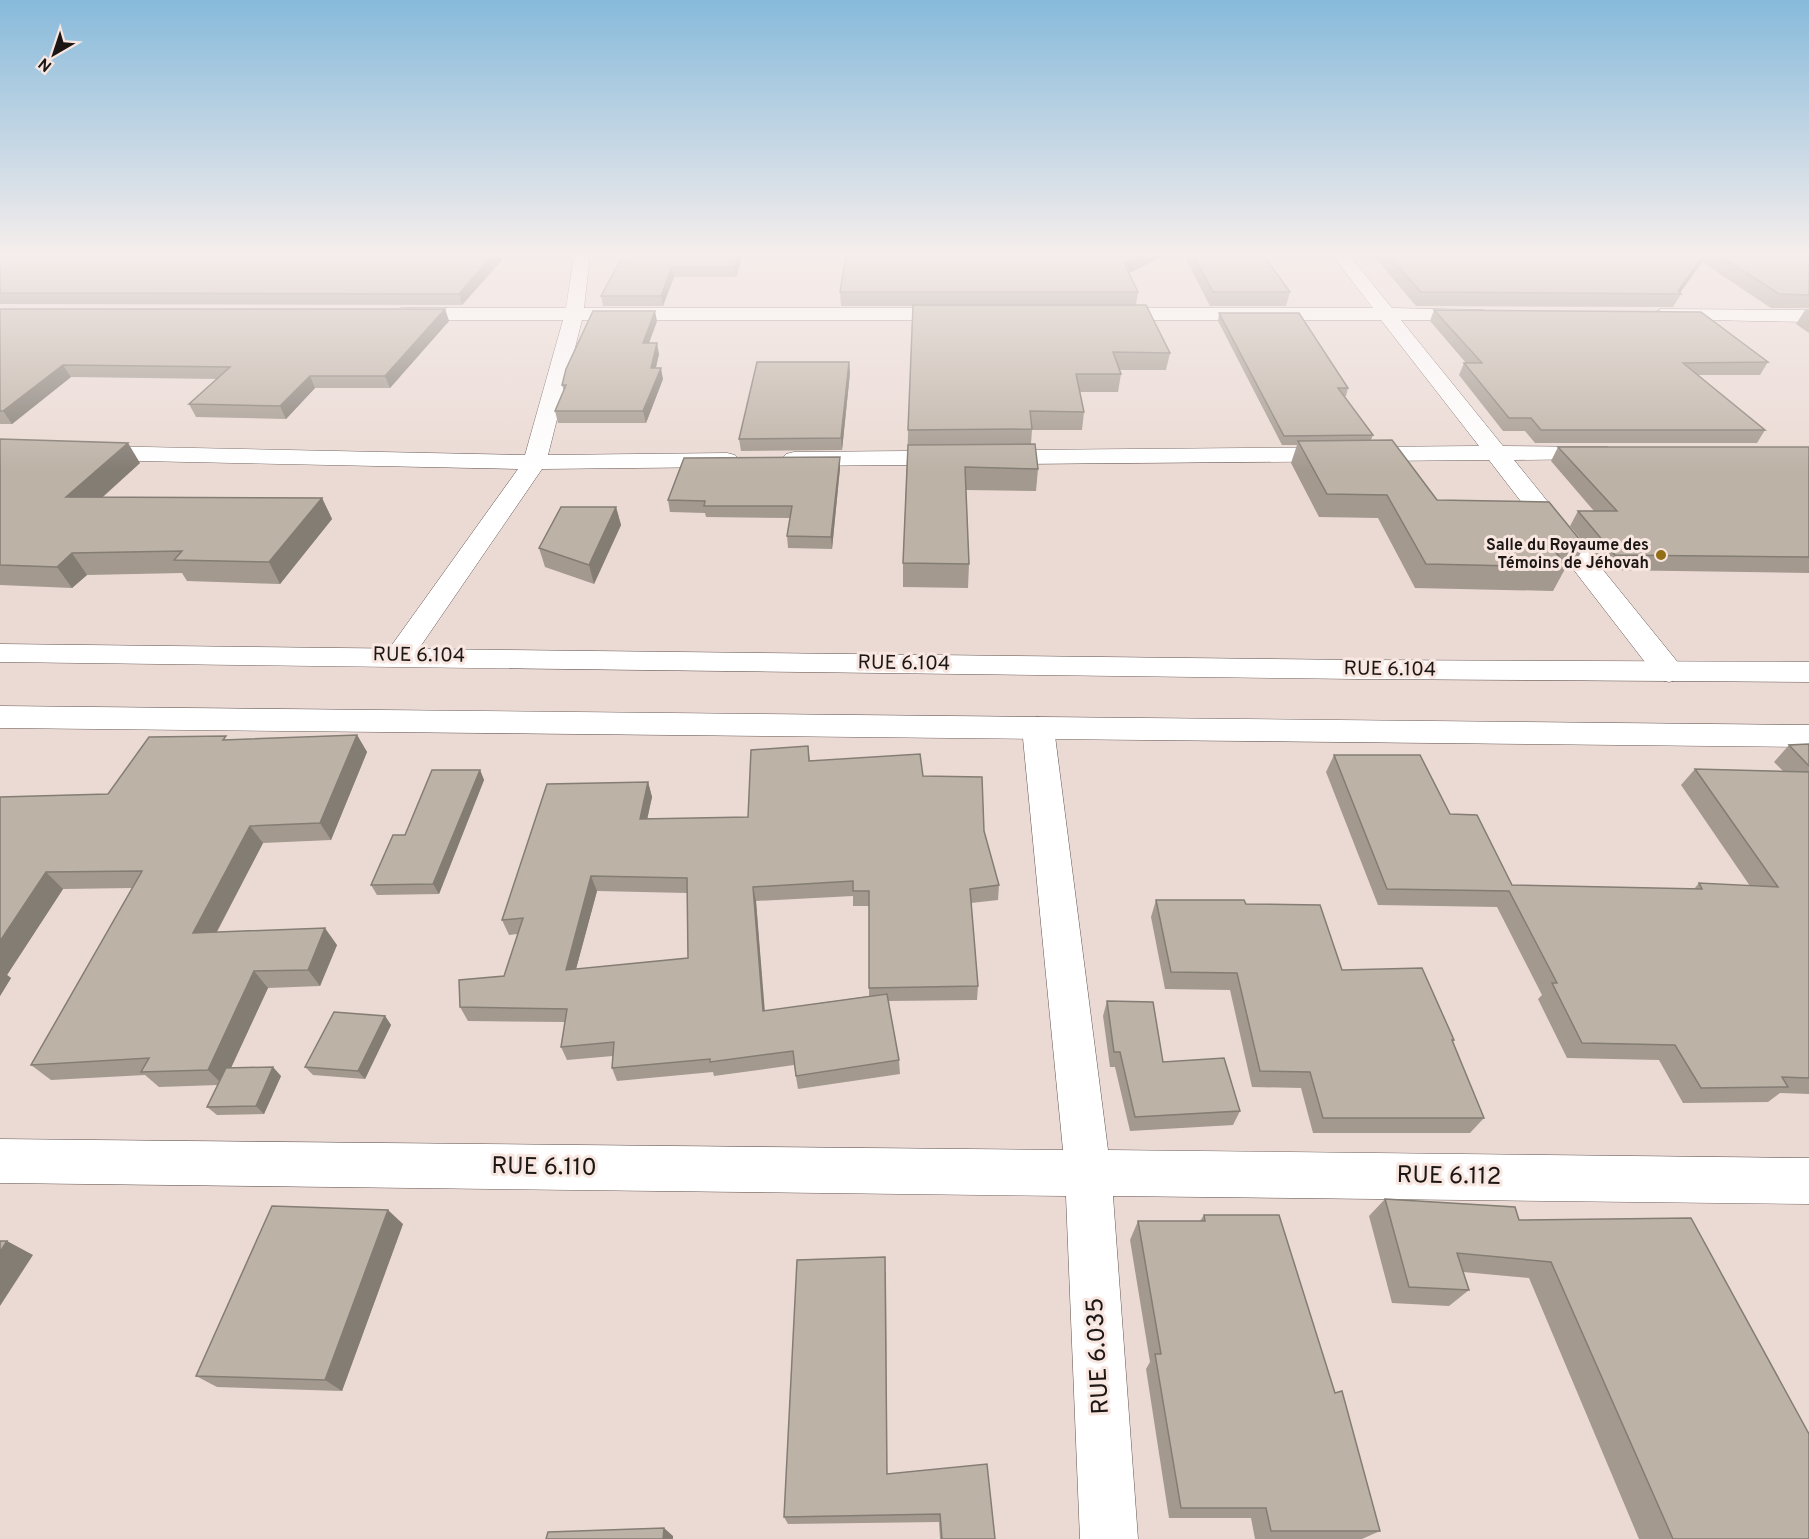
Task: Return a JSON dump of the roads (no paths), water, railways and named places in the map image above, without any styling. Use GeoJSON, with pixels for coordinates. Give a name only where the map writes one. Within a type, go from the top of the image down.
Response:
{"type":"FeatureCollection","features":[{"type":"Feature","properties":{"kind":"street"},"geometry":{"type":"LineString","coordinates":[[399,656],[535,462],[571,327]]}},
{"type":"Feature","properties":{"kind":"street"},"geometry":{"type":"LineString","coordinates":[[1396,327],[1669,672]]}},
{"type":"Feature","properties":{"kind":"street"},"geometry":{"type":"LineString","coordinates":[[0,451],[535,462],[751,460]]}},
{"type":"Feature","properties":{"kind":"street"},"geometry":{"type":"LineString","coordinates":[[775,460],[1623,452]]}},
{"type":"Feature","properties":{"kind":"street","name":"RUE 6.104"},"geometry":{"type":"LineString","coordinates":[[0,653],[399,656],[1022,666],[1809,672]]}},
{"type":"Feature","properties":{"kind":"street"},"geometry":{"type":"LineString","coordinates":[[0,717],[1809,736]]}},
{"type":"Feature","properties":{"kind":"street","name":"RUE 6.035"},"geometry":{"type":"LineString","coordinates":[[1038,728],[1088,1174],[1109,1539]]}},
{"type":"Feature","properties":{"kind":"street","name":"RUE 6.110"},"geometry":{"type":"LineString","coordinates":[[0,1161],[1088,1174]]}},
{"type":"Feature","properties":{"kind":"street","name":"RUE 6.112"},"geometry":{"type":"LineString","coordinates":[[1088,1174],[1809,1181]]}},
{"type":"Feature","properties":{"kind":"place","name":"Salle du Royaume des Témoins de Jéhovah"},"geometry":{"type":"Point","coordinates":[1661,555]}}]}
